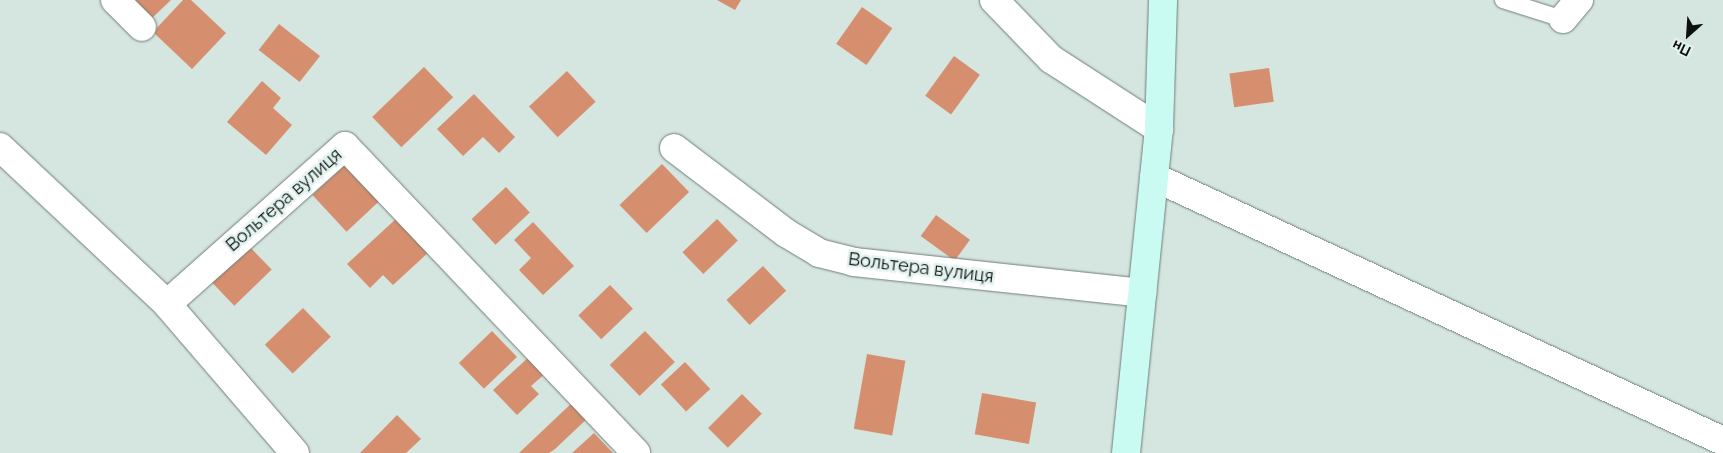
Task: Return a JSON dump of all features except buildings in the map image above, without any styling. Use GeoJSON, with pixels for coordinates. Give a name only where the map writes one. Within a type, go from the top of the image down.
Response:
{"type":"FeatureCollection","features":[{"type":"Feature","properties":{"kind":"main road"},"geometry":{"type":"LineString","coordinates":[[1126,453],[1159,129],[1163,0]]}},
{"type":"Feature","properties":{"kind":"street"},"geometry":{"type":"LineString","coordinates":[[115,0],[142,27]]}},
{"type":"Feature","properties":{"kind":"street"},"geometry":{"type":"LineString","coordinates":[[994,0],[1051,59],[1159,129]]}},
{"type":"Feature","properties":{"kind":"street","name":"Вольтера вулиця"},"geometry":{"type":"LineString","coordinates":[[167,304],[344,146],[636,453]]}},
{"type":"Feature","properties":{"kind":"street"},"geometry":{"type":"LineString","coordinates":[[0,147],[167,304],[295,453]]}},
{"type":"Feature","properties":{"kind":"street","name":"Вольтера вулиця"},"geometry":{"type":"LineString","coordinates":[[674,148],[786,233],[819,252],[854,262],[1142,293]]}},
{"type":"Feature","properties":{"kind":"street"},"geometry":{"type":"LineString","coordinates":[[1154,176],[1723,441]]}},
{"type":"Feature","properties":{"kind":"lane"},"geometry":{"type":"LineString","coordinates":[[1503,0],[1571,10]]}}]}
